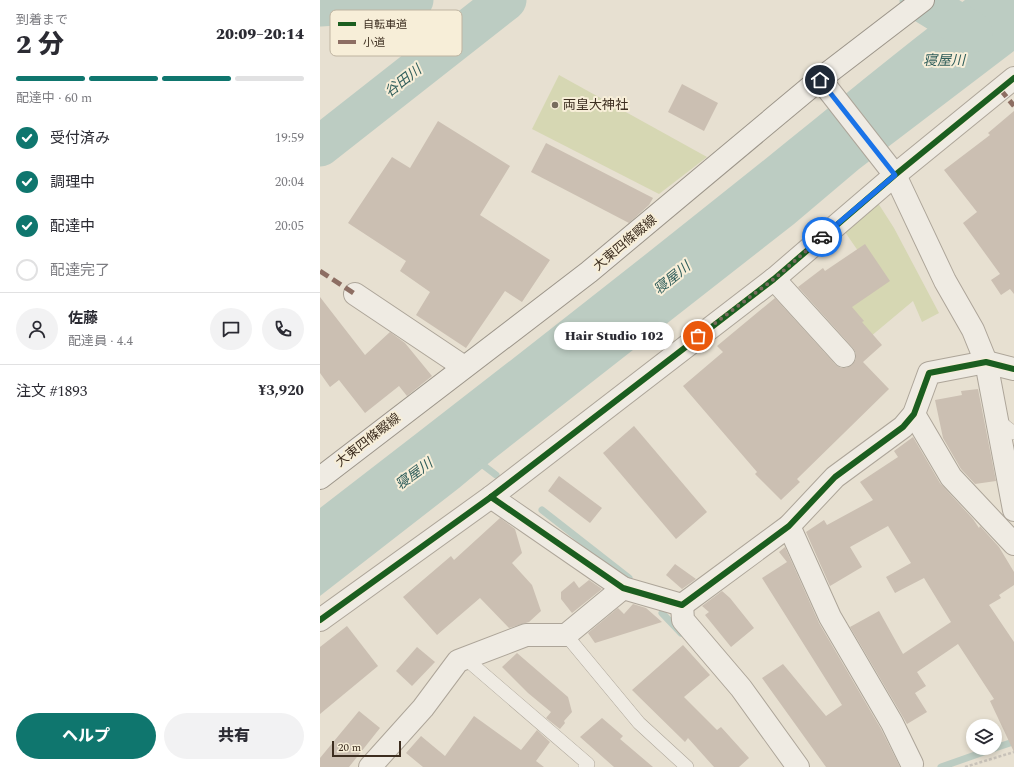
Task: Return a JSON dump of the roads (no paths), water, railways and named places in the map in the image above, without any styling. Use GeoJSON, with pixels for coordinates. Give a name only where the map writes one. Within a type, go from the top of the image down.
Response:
{"type":"FeatureCollection","features":[{"type":"Feature","properties":{"kind":"street","name":"大東四條畷線"},"geometry":{"type":"LineString","coordinates":[[320,478],[589,272],[820,80],[892,22],[923,0]]}},
{"type":"Feature","properties":{"kind":"street"},"geometry":{"type":"LineString","coordinates":[[320,620],[490,497],[774,279],[890,169],[1014,78]]}},
{"type":"Feature","properties":{"kind":"street"},"geometry":{"type":"LineString","coordinates":[[820,80],[890,169],[945,281],[973,330],[986,362],[1014,510]]}},
{"type":"Feature","properties":{"kind":"street"},"geometry":{"type":"LineString","coordinates":[[774,279],[844,356]]}},
{"type":"Feature","properties":{"kind":"street"},"geometry":{"type":"LineString","coordinates":[[354,294],[464,367]]}},
{"type":"Feature","properties":{"kind":"street"},"geometry":{"type":"LineString","coordinates":[[682,605],[789,526],[835,477],[903,427],[914,414],[929,373],[986,362],[1014,369]]}},
{"type":"Feature","properties":{"kind":"street"},"geometry":{"type":"LineString","coordinates":[[914,414],[951,477],[1014,544]]}},
{"type":"Feature","properties":{"kind":"street"},"geometry":{"type":"LineString","coordinates":[[490,497],[624,588],[682,605]]}},
{"type":"Feature","properties":{"kind":"street"},"geometry":{"type":"LineString","coordinates":[[789,526],[830,617],[892,723],[912,764]]}},
{"type":"Feature","properties":{"kind":"street"},"geometry":{"type":"LineString","coordinates":[[370,767],[423,708],[458,661],[526,635],[566,635],[624,588]]}},
{"type":"Feature","properties":{"kind":"street"},"geometry":{"type":"LineString","coordinates":[[682,605],[684,620],[741,688],[798,767]]}},
{"type":"Feature","properties":{"kind":"lane"},"geometry":{"type":"LineString","coordinates":[[997,420],[1014,432]]}},
{"type":"Feature","properties":{"kind":"lane"},"geometry":{"type":"LineString","coordinates":[[566,635],[639,723],[687,767]]}},
{"type":"Feature","properties":{"kind":"lane"},"geometry":{"type":"LineString","coordinates":[[466,659],[588,764],[585,767]]}},
{"type":"Feature","properties":{"kind":"water","name":"寝屋川"},"geometry":{"type":"Polygon","coordinates":[[[965,0],[1014,0],[1014,51],[859,169],[794,224],[320,596],[320,508],[696,215],[910,42],[965,0]]]}},
{"type":"Feature","properties":{"kind":"waterway"},"geometry":{"type":"LineString","coordinates":[[320,6],[413,0]]}},
{"type":"Feature","properties":{"kind":"waterway","name":"谷田川"},"geometry":{"type":"LineString","coordinates":[[462,35],[506,0]]}},
{"type":"Feature","properties":{"kind":"waterway"},"geometry":{"type":"LineString","coordinates":[[920,0],[972,32]]}},
{"type":"Feature","properties":{"kind":"waterway","name":"谷田川"},"geometry":{"type":"LineString","coordinates":[[320,146],[435,56]]}},
{"type":"Feature","properties":{"kind":"waterway"},"geometry":{"type":"LineString","coordinates":[[479,462],[496,475]]}},
{"type":"Feature","properties":{"kind":"waterway"},"geometry":{"type":"LineString","coordinates":[[542,510],[629,578]]}},
{"type":"Feature","properties":{"kind":"waterway"},"geometry":{"type":"LineString","coordinates":[[662,613],[681,633]]}},
{"type":"Feature","properties":{"kind":"waterway"},"geometry":{"type":"LineString","coordinates":[[1002,746],[1010,743]]}},
{"type":"Feature","properties":{"kind":"waterway"},"geometry":{"type":"LineString","coordinates":[[941,767],[975,755]]}},
{"type":"Feature","properties":{"kind":"place","name":"両皇大神社"},"geometry":{"type":"Point","coordinates":[555,105]}},
{"type":"Feature","properties":{"kind":"place","name":"Hair Studio 102"},"geometry":{"type":"Point","coordinates":[698,336]}}]}
